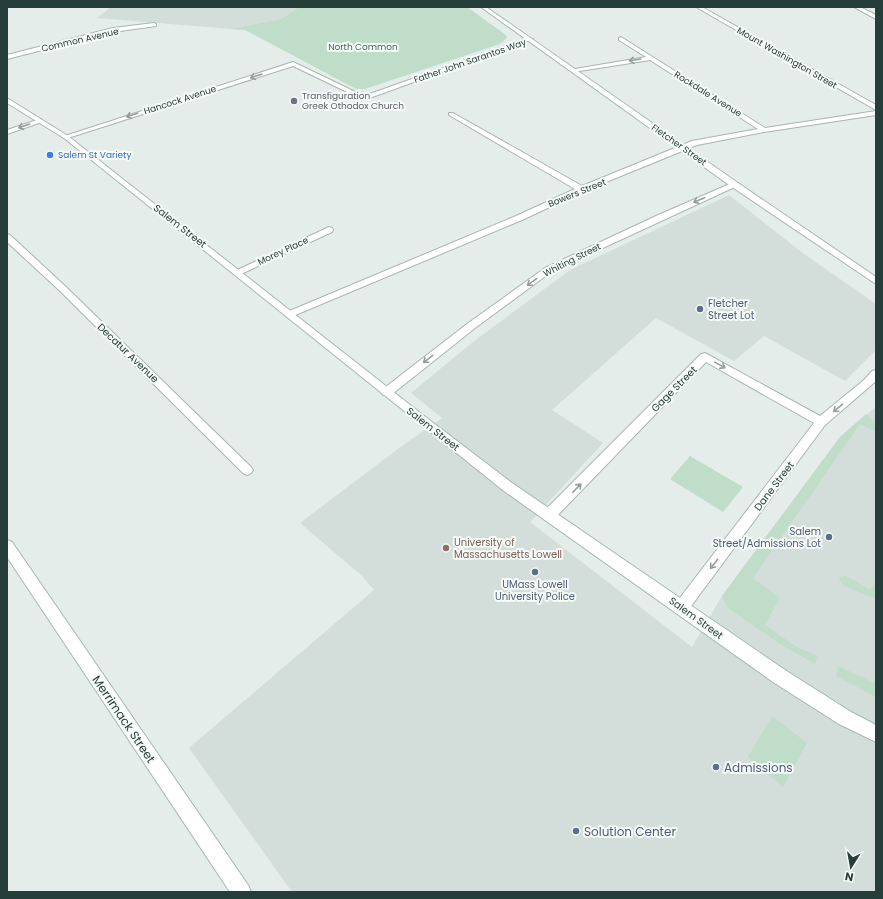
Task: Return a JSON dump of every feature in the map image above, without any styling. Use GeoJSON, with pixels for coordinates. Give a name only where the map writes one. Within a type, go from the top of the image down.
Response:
{"type":"FeatureCollection","features":[{"type":"Feature","properties":{"kind":"street","name":"Fletcher Street"},"geometry":{"type":"LineString","coordinates":[[483,7],[876,281]]}},
{"type":"Feature","properties":{"kind":"street","name":"Mount Washington Street"},"geometry":{"type":"LineString","coordinates":[[698,7],[876,108]]}},
{"type":"Feature","properties":{"kind":"street"},"geometry":{"type":"LineString","coordinates":[[856,7],[876,17]]}},
{"type":"Feature","properties":{"kind":"street","name":"Common Avenue"},"geometry":{"type":"LineString","coordinates":[[7,57],[113,30],[154,25]]}},
{"type":"Feature","properties":{"kind":"street","name":"Father John Sarantos Way"},"geometry":{"type":"LineString","coordinates":[[293,64],[364,98],[530,39]]}},
{"type":"Feature","properties":{"kind":"street","name":"Rockdale Avenue"},"geometry":{"type":"LineString","coordinates":[[621,39],[764,130]]}},
{"type":"Feature","properties":{"kind":"street"},"geometry":{"type":"LineString","coordinates":[[575,71],[651,58]]}},
{"type":"Feature","properties":{"kind":"street","name":"Hancock Avenue"},"geometry":{"type":"LineString","coordinates":[[66,137],[293,64]]}},
{"type":"Feature","properties":{"kind":"street","name":"Salem Street"},"geometry":{"type":"LineString","coordinates":[[7,100],[66,137],[508,487],[811,697],[845,718],[876,734]]}},
{"type":"Feature","properties":{"kind":"street","name":"Bowers Street"},"geometry":{"type":"LineString","coordinates":[[290,314],[519,218],[581,189],[695,143],[764,130],[876,113]]}},
{"type":"Feature","properties":{"kind":"street"},"geometry":{"type":"LineString","coordinates":[[451,114],[581,189]]}},
{"type":"Feature","properties":{"kind":"street"},"geometry":{"type":"LineString","coordinates":[[7,132],[40,121]]}},
{"type":"Feature","properties":{"kind":"street","name":"Whiting Street"},"geometry":{"type":"LineString","coordinates":[[387,392],[471,326],[548,270],[735,184]]}},
{"type":"Feature","properties":{"kind":"street","name":"Morey Place"},"geometry":{"type":"LineString","coordinates":[[238,272],[329,230]]}},
{"type":"Feature","properties":{"kind":"street","name":"Decatur Avenue"},"geometry":{"type":"LineString","coordinates":[[7,237],[62,288],[247,470]]}},
{"type":"Feature","properties":{"kind":"street","name":"Gage Street"},"geometry":{"type":"LineString","coordinates":[[549,515],[705,357],[821,422]]}},
{"type":"Feature","properties":{"kind":"street","name":"Dane Street"},"geometry":{"type":"LineString","coordinates":[[681,608],[821,422],[872,379]]}},
{"type":"Feature","properties":{"kind":"street","name":"Merrimack Street"},"geometry":{"type":"LineString","coordinates":[[7,546],[241,892]]}},
{"type":"Feature","properties":{"kind":"shaded area"},"geometry":{"type":"Polygon","coordinates":[[[111,7],[299,7],[281,19],[230,29],[97,18],[111,7]]]}},
{"type":"Feature","properties":{"kind":"shaded area","name":"University of Massachusetts Lowell"},"geometry":{"type":"Polygon","coordinates":[[[729,195],[804,254],[876,304],[876,350],[845,381],[764,336],[734,361],[656,318],[552,410],[603,443],[530,522],[692,647],[722,596],[840,437],[876,407],[876,892],[292,892],[189,748],[374,590],[362,576],[300,523],[399,448],[442,418],[411,393],[473,342],[570,270],[729,195]]]}},
{"type":"Feature","properties":{"kind":"green space","name":"North Common"},"geometry":{"type":"Polygon","coordinates":[[[299,7],[467,7],[506,35],[507,38],[500,44],[365,89],[356,89],[245,30],[230,29],[281,19],[299,7]]]}},
{"type":"Feature","properties":{"kind":"green space"},"geometry":{"type":"Polygon","coordinates":[[[866,414],[876,423],[876,432],[860,424],[753,578],[780,598],[765,625],[795,646],[817,656],[815,664],[777,642],[728,608],[722,596],[840,437],[866,414]]]}},
{"type":"Feature","properties":{"kind":"green space"},"geometry":{"type":"Polygon","coordinates":[[[690,456],[743,487],[723,512],[670,479],[690,456]]]}},
{"type":"Feature","properties":{"kind":"green space"},"geometry":{"type":"Polygon","coordinates":[[[846,576],[870,590],[876,581],[876,599],[843,585],[839,579],[840,577],[846,576]]]}},
{"type":"Feature","properties":{"kind":"green space"},"geometry":{"type":"Polygon","coordinates":[[[838,666],[876,684],[876,697],[836,676],[838,666]]]}},
{"type":"Feature","properties":{"kind":"green space"},"geometry":{"type":"Polygon","coordinates":[[[772,716],[807,743],[783,787],[748,757],[772,716]]]}},
{"type":"Feature","properties":{"kind":"place","name":"Transfiguration Greek Othodox Church"},"geometry":{"type":"Point","coordinates":[294,101]}},
{"type":"Feature","properties":{"kind":"place","name":"Salem St Variety"},"geometry":{"type":"Point","coordinates":[50,155]}},
{"type":"Feature","properties":{"kind":"place","name":"Fletcher Street Lot"},"geometry":{"type":"Point","coordinates":[700,309]}},
{"type":"Feature","properties":{"kind":"place","name":"Salem Street/Admissions Lot"},"geometry":{"type":"Point","coordinates":[829,537]}},
{"type":"Feature","properties":{"kind":"place","name":"University of Massachusetts Lowell"},"geometry":{"type":"Point","coordinates":[446,548]}},
{"type":"Feature","properties":{"kind":"place","name":"UMass Lowell University Police"},"geometry":{"type":"Point","coordinates":[535,572]}},
{"type":"Feature","properties":{"kind":"place","name":"Admissions"},"geometry":{"type":"Point","coordinates":[716,767]}},
{"type":"Feature","properties":{"kind":"place","name":"Solution Center"},"geometry":{"type":"Point","coordinates":[576,831]}}]}
